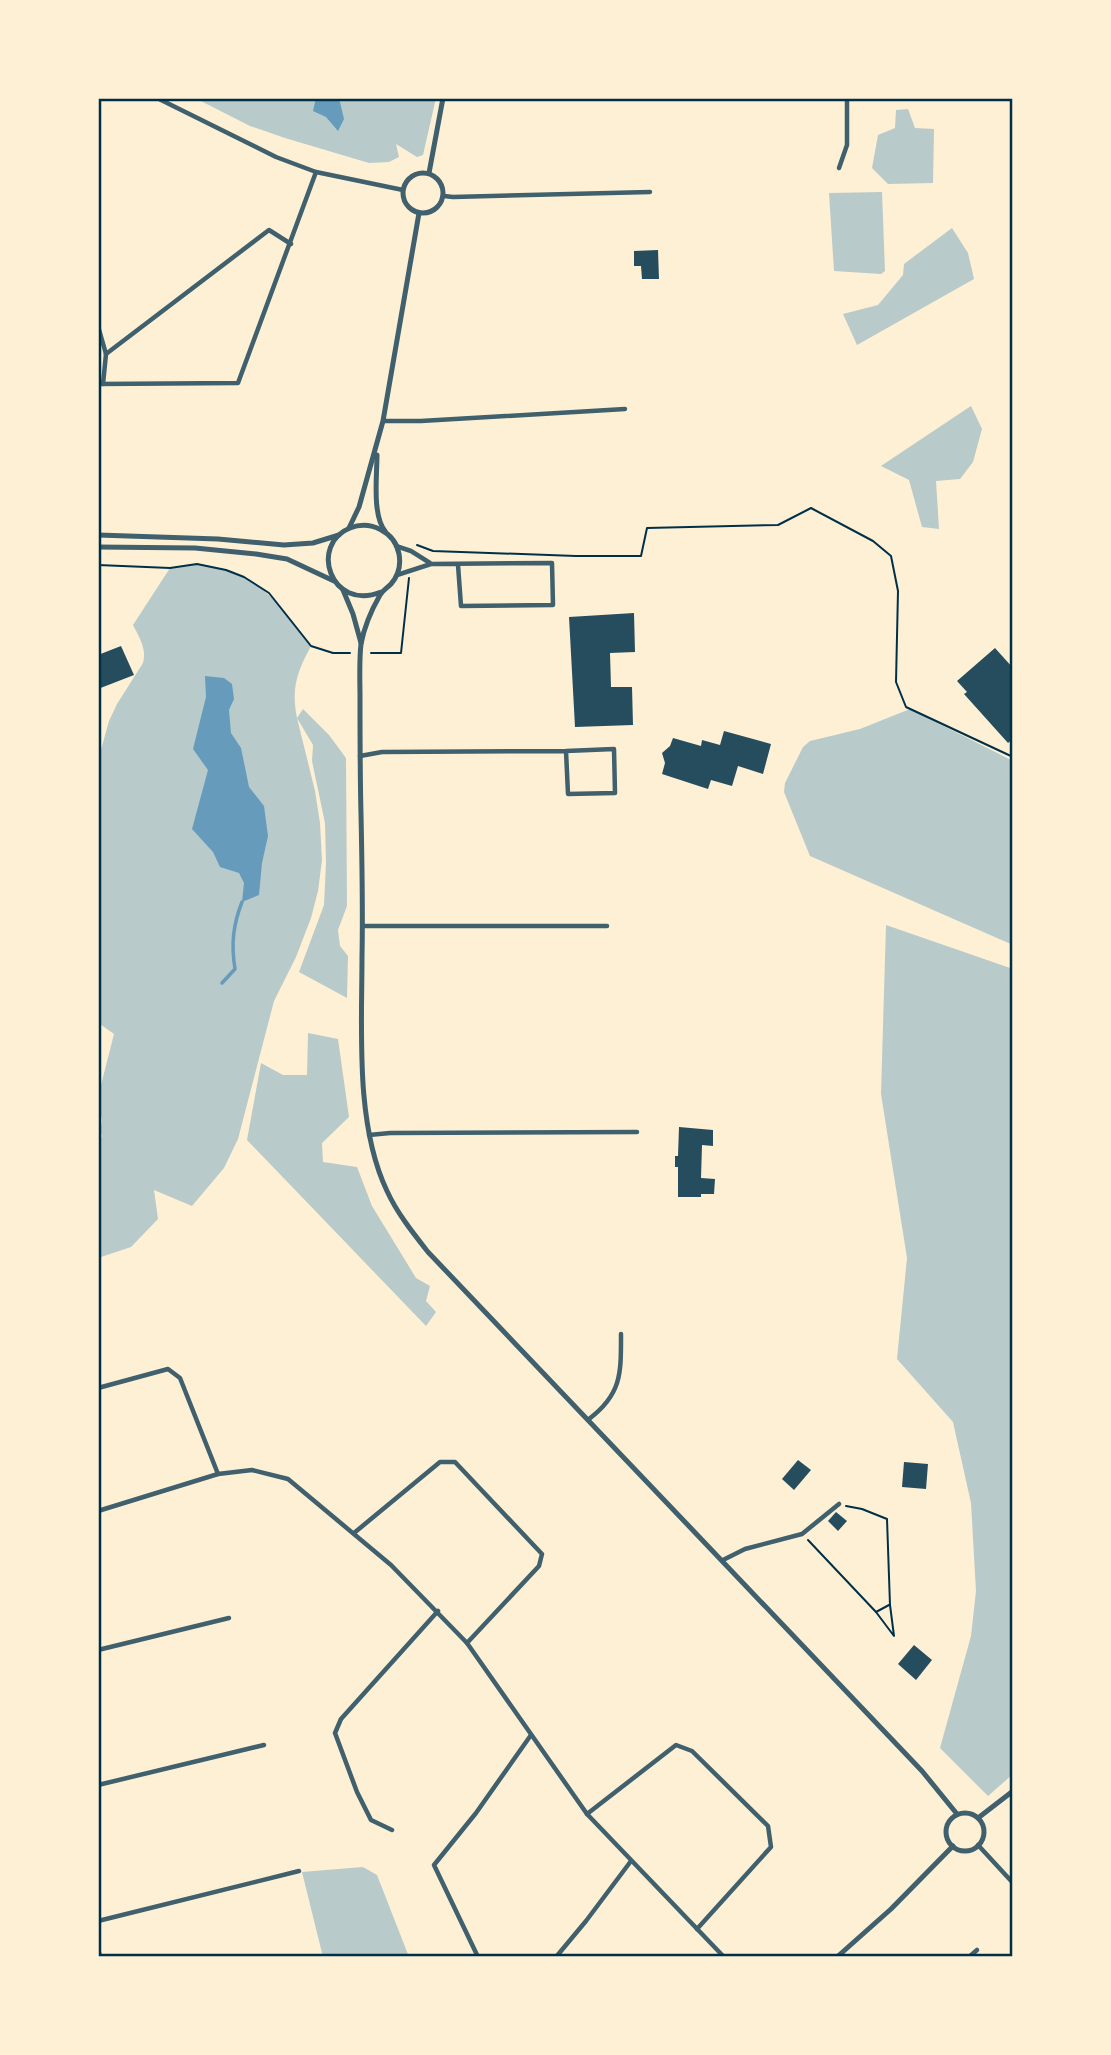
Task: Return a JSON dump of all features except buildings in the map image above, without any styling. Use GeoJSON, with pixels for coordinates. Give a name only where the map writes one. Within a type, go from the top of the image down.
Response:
{"type":"FeatureCollection","features":[{"type":"Feature","properties":{"kind":"street"},"geometry":{"type":"LineString","coordinates":[[157,98],[276,157],[316,172],[403,190]]}},
{"type":"Feature","properties":{"kind":"street"},"geometry":{"type":"LineString","coordinates":[[429,173],[443,98]]}},
{"type":"Feature","properties":{"kind":"street"},"geometry":{"type":"LineString","coordinates":[[839,168],[847,145],[847,98]]}},
{"type":"Feature","properties":{"kind":"street"},"geometry":{"type":"LineString","coordinates":[[98,326],[106,354],[101,384],[238,383],[316,172]]}},
{"type":"Feature","properties":{"kind":"street"},"geometry":{"type":"LineString","coordinates":[[429,173],[439,179],[444,195],[438,208],[419,213],[408,207],[403,196],[404,184],[412,175],[429,173]]}},
{"type":"Feature","properties":{"kind":"street"},"geometry":{"type":"LineString","coordinates":[[444,195],[453,197],[650,192]]}},
{"type":"Feature","properties":{"kind":"street"},"geometry":{"type":"LineString","coordinates":[[349,528],[359,507],[383,421],[419,213]]}},
{"type":"Feature","properties":{"kind":"street"},"geometry":{"type":"LineString","coordinates":[[106,354],[269,230],[291,244]]}},
{"type":"Feature","properties":{"kind":"street"},"geometry":{"type":"LineString","coordinates":[[383,421],[625,409]]}},
{"type":"Feature","properties":{"kind":"street"},"geometry":{"type":"LineString","coordinates":[[343,590],[372,596],[390,585],[397,575],[399,555],[396,546],[381,526],[377,509],[376,448]]}},
{"type":"Feature","properties":{"kind":"street"},"geometry":{"type":"LineString","coordinates":[[98,535],[218,539],[284,545],[313,543],[339,535],[349,528],[369,525],[387,533]]}},
{"type":"Feature","properties":{"kind":"street"},"geometry":{"type":"LineString","coordinates":[[339,535],[333,543],[328,563],[330,573],[343,590],[361,643],[361,1054],[369,1135],[386,1190],[408,1227],[428,1252],[922,1771],[957,1814]]}},
{"type":"Feature","properties":{"kind":"street"},"geometry":{"type":"LineString","coordinates":[[396,546],[411,551],[431,564]]}},
{"type":"Feature","properties":{"kind":"street"},"geometry":{"type":"LineString","coordinates":[[98,547],[195,548],[256,554],[287,559],[335,582]]}},
{"type":"Feature","properties":{"kind":"street"},"geometry":{"type":"LineString","coordinates":[[397,575],[431,564],[552,563],[553,605],[461,606],[458,565]]}},
{"type":"Feature","properties":{"kind":"street"},"geometry":{"type":"LineString","coordinates":[[361,643],[381,592]]}},
{"type":"Feature","properties":{"kind":"street"},"geometry":{"type":"LineString","coordinates":[[360,756],[382,752],[614,749],[615,793],[568,794],[566,751]]}},
{"type":"Feature","properties":{"kind":"street"},"geometry":{"type":"LineString","coordinates":[[363,926],[607,926]]}},
{"type":"Feature","properties":{"kind":"street"},"geometry":{"type":"LineString","coordinates":[[369,1135],[637,1132]]}},
{"type":"Feature","properties":{"kind":"street"},"geometry":{"type":"LineString","coordinates":[[589,1419],[604,1408],[618,1383],[621,1334]]}},
{"type":"Feature","properties":{"kind":"street"},"geometry":{"type":"LineString","coordinates":[[98,1388],[168,1369],[180,1378],[218,1474]]}},
{"type":"Feature","properties":{"kind":"street"},"geometry":{"type":"LineString","coordinates":[[354,1533],[440,1462],[456,1462],[542,1554],[539,1566],[467,1643]]}},
{"type":"Feature","properties":{"kind":"street"},"geometry":{"type":"LineString","coordinates":[[98,1511],[218,1474],[252,1470],[288,1479],[391,1565],[438,1611],[467,1643],[587,1814],[724,1957]]}},
{"type":"Feature","properties":{"kind":"street"},"geometry":{"type":"LineString","coordinates":[[723,1560],[745,1549],[802,1534],[838,1504]]}},
{"type":"Feature","properties":{"kind":"street"},"geometry":{"type":"LineString","coordinates":[[393,1830],[371,1820],[357,1792],[335,1733],[341,1719],[438,1611]]}},
{"type":"Feature","properties":{"kind":"street"},"geometry":{"type":"LineString","coordinates":[[98,1650],[229,1618]]}},
{"type":"Feature","properties":{"kind":"street"},"geometry":{"type":"LineString","coordinates":[[478,1957],[433,1865],[476,1813],[531,1735]]}},
{"type":"Feature","properties":{"kind":"street"},"geometry":{"type":"LineString","coordinates":[[98,1785],[264,1745]]}},
{"type":"Feature","properties":{"kind":"street"},"geometry":{"type":"LineString","coordinates":[[587,1814],[676,1745],[692,1751],[768,1826],[771,1847],[697,1929]]}},
{"type":"Feature","properties":{"kind":"street"},"geometry":{"type":"LineString","coordinates":[[978,1818],[1013,1791]]}},
{"type":"Feature","properties":{"kind":"street"},"geometry":{"type":"LineString","coordinates":[[968,1813],[978,1818],[983,1829],[978,1845],[963,1850],[948,1841],[948,1823],[957,1814],[968,1813]]}},
{"type":"Feature","properties":{"kind":"street"},"geometry":{"type":"LineString","coordinates":[[978,1845],[1013,1883]]}},
{"type":"Feature","properties":{"kind":"street"},"geometry":{"type":"LineString","coordinates":[[838,1957],[891,1909],[953,1846]]}},
{"type":"Feature","properties":{"kind":"street"},"geometry":{"type":"LineString","coordinates":[[556,1957],[631,1861]]}},
{"type":"Feature","properties":{"kind":"street"},"geometry":{"type":"LineString","coordinates":[[98,1921],[299,1871]]}},
{"type":"Feature","properties":{"kind":"street"},"geometry":{"type":"LineString","coordinates":[[98,1948],[100,1957]]}},
{"type":"Feature","properties":{"kind":"street"},"geometry":{"type":"LineString","coordinates":[[969,1957],[977,1950]]}},
{"type":"Feature","properties":{"kind":"path"},"geometry":{"type":"LineString","coordinates":[[410,542],[433,551],[641,556],[647,528],[778,525],[811,508],[873,541],[891,556],[898,591],[896,682],[906,707],[1013,757]]}},
{"type":"Feature","properties":{"kind":"path"},"geometry":{"type":"LineString","coordinates":[[98,565],[170,568],[197,564],[226,570],[244,577],[269,593],[311,646],[332,653],[355,654]]}},
{"type":"Feature","properties":{"kind":"path"},"geometry":{"type":"LineString","coordinates":[[371,653],[401,653],[409,570]]}},
{"type":"Feature","properties":{"kind":"path"},"geometry":{"type":"LineString","coordinates":[[802,1534],[876,1612],[894,1636],[890,1605],[887,1519],[862,1509],[838,1504]]}},
{"type":"Feature","properties":{"kind":"path"},"geometry":{"type":"LineString","coordinates":[[876,1612],[890,1605]]}},
{"type":"Feature","properties":{"kind":"shaded area"},"geometry":{"type":"Polygon","coordinates":[[[195,98],[436,98],[423,155],[417,157],[396,144],[399,157],[389,162],[369,163],[250,126],[195,98]]]}},
{"type":"Feature","properties":{"kind":"shaded area"},"geometry":{"type":"Polygon","coordinates":[[[908,109],[915,128],[934,129],[933,183],[888,184],[872,168],[878,135],[895,128],[896,110],[908,109]]]}},
{"type":"Feature","properties":{"kind":"shaded area"},"geometry":{"type":"Polygon","coordinates":[[[882,192],[885,271],[881,274],[834,271],[829,193],[882,192]]]}},
{"type":"Feature","properties":{"kind":"shaded area"},"geometry":{"type":"Polygon","coordinates":[[[952,228],[968,253],[974,279],[857,345],[843,314],[878,305],[903,275],[904,264],[952,228]]]}},
{"type":"Feature","properties":{"kind":"shaded area"},"geometry":{"type":"Polygon","coordinates":[[[971,406],[982,429],[973,462],[960,479],[936,481],[939,529],[922,527],[909,480],[881,466],[971,406]]]}},
{"type":"Feature","properties":{"kind":"shaded area"},"geometry":{"type":"Polygon","coordinates":[[[197,564],[225,569],[251,581],[274,600],[311,646],[299,672],[295,698],[320,823],[322,860],[318,891],[296,957],[274,1001],[238,1139],[224,1168],[192,1206],[154,1190],[158,1219],[131,1247],[98,1258],[98,1141],[102,1136],[102,1121],[98,1097],[114,1034],[100,1024],[101,996],[98,985],[98,804],[101,750],[117,704],[143,663],[143,648],[133,625],[170,568],[197,564]]]}},
{"type":"Feature","properties":{"kind":"shaded area"},"geometry":{"type":"Polygon","coordinates":[[[303,709],[329,735],[346,758],[347,906],[338,930],[340,946],[348,956],[347,998],[299,972],[324,905],[326,863],[325,823],[312,761],[313,745],[297,718],[303,709]]]}},
{"type":"Feature","properties":{"kind":"shaded area"},"geometry":{"type":"Polygon","coordinates":[[[910,709],[1013,761],[1013,945],[810,856],[784,792],[785,783],[803,747],[810,741],[860,729],[910,709]]]}},
{"type":"Feature","properties":{"kind":"shaded area"},"geometry":{"type":"Polygon","coordinates":[[[886,925],[1013,969],[1013,1774],[988,1796],[940,1748],[971,1636],[976,1591],[971,1503],[953,1422],[897,1359],[907,1258],[881,1094],[886,925]]]}},
{"type":"Feature","properties":{"kind":"shaded area"},"geometry":{"type":"Polygon","coordinates":[[[308,1033],[338,1039],[349,1117],[322,1143],[323,1162],[357,1167],[372,1206],[416,1278],[430,1286],[426,1301],[436,1312],[426,1326],[247,1140],[261,1063],[283,1075],[307,1075],[308,1033]]]}},
{"type":"Feature","properties":{"kind":"shaded area"},"geometry":{"type":"Polygon","coordinates":[[[363,1867],[377,1875],[409,1957],[323,1957],[302,1872],[363,1867]]]}},
{"type":"Feature","properties":{"kind":"water"},"geometry":{"type":"Polygon","coordinates":[[[316,98],[339,98],[344,119],[338,131],[326,117],[313,111],[316,98]]]}},
{"type":"Feature","properties":{"kind":"water"},"geometry":{"type":"Polygon","coordinates":[[[205,676],[224,678],[232,684],[234,699],[229,710],[231,733],[241,748],[249,787],[264,806],[268,836],[259,895],[242,902],[244,883],[239,873],[220,867],[213,852],[192,829],[208,770],[193,749],[206,697],[205,676]]]}},
{"type":"Feature","properties":{"kind":"waterway"},"geometry":{"type":"LineString","coordinates":[[222,983],[235,969],[234,935],[242,902]]}}]}
